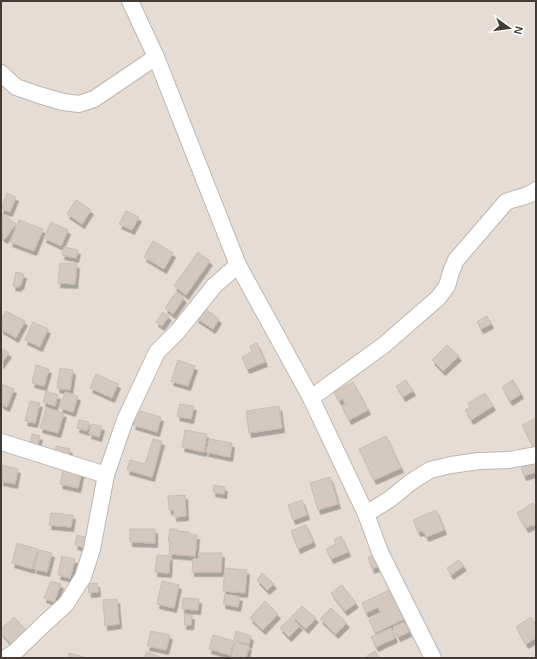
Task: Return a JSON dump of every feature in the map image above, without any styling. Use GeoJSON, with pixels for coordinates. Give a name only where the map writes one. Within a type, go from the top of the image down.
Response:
{"type":"FeatureCollection","features":[{"type":"Feature","properties":{"kind":"street"},"geometry":{"type":"LineString","coordinates":[[130,1],[156,57],[238,265],[311,398],[366,514],[380,552],[433,658]]}},
{"type":"Feature","properties":{"kind":"street"},"geometry":{"type":"LineString","coordinates":[[1,73],[16,87],[63,102],[79,104],[94,99],[156,57]]}},
{"type":"Feature","properties":{"kind":"street"},"geometry":{"type":"LineString","coordinates":[[311,398],[384,345],[438,298],[447,286],[456,260],[506,202],[511,199],[518,199],[532,194],[536,190]]}},
{"type":"Feature","properties":{"kind":"street"},"geometry":{"type":"LineString","coordinates":[[6,658],[15,652],[66,604],[83,577],[92,549],[106,475],[125,420],[157,352],[178,331],[214,286],[238,265]]}},
{"type":"Feature","properties":{"kind":"street"},"geometry":{"type":"LineString","coordinates":[[1,442],[106,475]]}},
{"type":"Feature","properties":{"kind":"street"},"geometry":{"type":"LineString","coordinates":[[366,514],[390,499],[411,482],[430,470],[479,461],[509,460],[536,455]]}},
{"type":"Feature","properties":{"kind":"shaded area"},"geometry":{"type":"Polygon","coordinates":[[[1,1],[536,1],[536,658],[1,658],[1,1]]]}},
{"type":"Feature","properties":{"kind":"building"},"geometry":{"type":"Polygon","coordinates":[[[7,193],[16,197],[10,212],[1,209],[7,193]]]}},
{"type":"Feature","properties":{"kind":"building"},"geometry":{"type":"Polygon","coordinates":[[[76,200],[91,210],[82,224],[67,214],[76,200]]]}},
{"type":"Feature","properties":{"kind":"building"},"geometry":{"type":"Polygon","coordinates":[[[126,211],[139,217],[132,230],[119,224],[126,211]]]}},
{"type":"Feature","properties":{"kind":"building"},"geometry":{"type":"Polygon","coordinates":[[[1,213],[16,224],[5,239],[1,236],[1,213]]]}},
{"type":"Feature","properties":{"kind":"building"},"geometry":{"type":"Polygon","coordinates":[[[19,220],[43,229],[34,251],[10,242],[19,220]]]}},
{"type":"Feature","properties":{"kind":"building"},"geometry":{"type":"Polygon","coordinates":[[[51,222],[68,230],[61,246],[44,238],[51,222]]]}},
{"type":"Feature","properties":{"kind":"building"},"geometry":{"type":"Polygon","coordinates":[[[153,241],[173,253],[164,269],[144,257],[153,241]]]}},
{"type":"Feature","properties":{"kind":"building"},"geometry":{"type":"Polygon","coordinates":[[[64,247],[78,250],[76,258],[62,255],[64,247]]]}},
{"type":"Feature","properties":{"kind":"building"},"geometry":{"type":"Polygon","coordinates":[[[198,252],[210,261],[186,295],[174,286],[198,252]]]}},
{"type":"Feature","properties":{"kind":"building"},"geometry":{"type":"Polygon","coordinates":[[[60,263],[77,264],[75,284],[58,283],[60,263]]]}},
{"type":"Feature","properties":{"kind":"building"},"geometry":{"type":"Polygon","coordinates":[[[16,272],[24,274],[19,287],[13,286],[16,272]]]}},
{"type":"Feature","properties":{"kind":"building"},"geometry":{"type":"Polygon","coordinates":[[[176,292],[184,298],[173,314],[165,308],[176,292]]]}},
{"type":"Feature","properties":{"kind":"building"},"geometry":{"type":"Polygon","coordinates":[[[203,307],[219,319],[213,329],[196,318],[203,307]]]}},
{"type":"Feature","properties":{"kind":"building"},"geometry":{"type":"Polygon","coordinates":[[[6,311],[25,321],[16,338],[1,329],[1,320],[6,311]]]}},
{"type":"Feature","properties":{"kind":"building"},"geometry":{"type":"Polygon","coordinates":[[[163,312],[169,316],[162,326],[156,322],[163,312]]]}},
{"type":"Feature","properties":{"kind":"building"},"geometry":{"type":"Polygon","coordinates":[[[487,316],[491,324],[481,329],[477,322],[487,316]]]}},
{"type":"Feature","properties":{"kind":"building"},"geometry":{"type":"Polygon","coordinates":[[[33,322],[48,329],[40,347],[25,340],[33,322]]]}},
{"type":"Feature","properties":{"kind":"building"},"geometry":{"type":"Polygon","coordinates":[[[257,343],[265,362],[247,369],[242,357],[252,352],[250,346],[257,343]]]}},
{"type":"Feature","properties":{"kind":"building"},"geometry":{"type":"Polygon","coordinates":[[[447,345],[459,356],[443,371],[432,360],[447,345]]]}},
{"type":"Feature","properties":{"kind":"building"},"geometry":{"type":"Polygon","coordinates":[[[1,348],[9,353],[1,364],[1,348]]]}},
{"type":"Feature","properties":{"kind":"building"},"geometry":{"type":"Polygon","coordinates":[[[178,360],[195,366],[188,386],[171,381],[178,360]]]}},
{"type":"Feature","properties":{"kind":"building"},"geometry":{"type":"Polygon","coordinates":[[[36,365],[49,369],[44,386],[32,383],[36,365]]]}},
{"type":"Feature","properties":{"kind":"building"},"geometry":{"type":"Polygon","coordinates":[[[60,368],[73,370],[70,390],[57,388],[60,368]]]}},
{"type":"Feature","properties":{"kind":"building"},"geometry":{"type":"Polygon","coordinates":[[[96,374],[118,384],[112,398],[90,388],[96,374]]]}},
{"type":"Feature","properties":{"kind":"building"},"geometry":{"type":"Polygon","coordinates":[[[406,380],[413,391],[403,397],[396,386],[406,380]]]}},
{"type":"Feature","properties":{"kind":"building"},"geometry":{"type":"Polygon","coordinates":[[[513,380],[521,394],[510,401],[502,387],[513,380]]]}},
{"type":"Feature","properties":{"kind":"building"},"geometry":{"type":"Polygon","coordinates":[[[353,382],[368,410],[349,420],[342,407],[346,405],[343,399],[339,401],[334,392],[353,382]]]}},
{"type":"Feature","properties":{"kind":"building"},"geometry":{"type":"Polygon","coordinates":[[[1,384],[14,389],[7,407],[1,404],[1,384]]]}},
{"type":"Feature","properties":{"kind":"building"},"geometry":{"type":"Polygon","coordinates":[[[46,391],[58,395],[55,406],[43,402],[46,391]]]}},
{"type":"Feature","properties":{"kind":"building"},"geometry":{"type":"Polygon","coordinates":[[[65,392],[78,396],[73,412],[60,408],[65,392]]]}},
{"type":"Feature","properties":{"kind":"building"},"geometry":{"type":"Polygon","coordinates":[[[485,393],[493,406],[471,420],[465,410],[470,407],[468,403],[485,393]]]}},
{"type":"Feature","properties":{"kind":"building"},"geometry":{"type":"Polygon","coordinates":[[[30,401],[40,403],[35,423],[25,421],[30,401]]]}},
{"type":"Feature","properties":{"kind":"building"},"geometry":{"type":"Polygon","coordinates":[[[180,404],[194,406],[191,419],[177,416],[180,404]]]}},
{"type":"Feature","properties":{"kind":"building"},"geometry":{"type":"Polygon","coordinates":[[[279,406],[282,428],[249,433],[246,411],[279,406]]]}},
{"type":"Feature","properties":{"kind":"building"},"geometry":{"type":"Polygon","coordinates":[[[46,408],[64,413],[58,433],[40,428],[46,408]]]}},
{"type":"Feature","properties":{"kind":"building"},"geometry":{"type":"Polygon","coordinates":[[[137,410],[161,417],[157,432],[133,425],[137,410]]]}},
{"type":"Feature","properties":{"kind":"building"},"geometry":{"type":"Polygon","coordinates":[[[536,418],[536,448],[534,449],[522,425],[536,418]]]}},
{"type":"Feature","properties":{"kind":"building"},"geometry":{"type":"Polygon","coordinates":[[[79,420],[89,422],[87,431],[77,428],[79,420]]]}},
{"type":"Feature","properties":{"kind":"building"},"geometry":{"type":"Polygon","coordinates":[[[91,424],[102,426],[99,437],[89,434],[91,424]]]}},
{"type":"Feature","properties":{"kind":"building"},"geometry":{"type":"Polygon","coordinates":[[[185,430],[207,434],[204,452],[182,447],[185,430]]]}},
{"type":"Feature","properties":{"kind":"building"},"geometry":{"type":"Polygon","coordinates":[[[32,434],[40,436],[37,448],[29,446],[32,434]]]}},
{"type":"Feature","properties":{"kind":"building"},"geometry":{"type":"Polygon","coordinates":[[[386,436],[401,468],[374,480],[359,449],[386,436]]]}},
{"type":"Feature","properties":{"kind":"building"},"geometry":{"type":"Polygon","coordinates":[[[153,439],[162,441],[152,477],[127,470],[130,460],[145,464],[153,439]]]}},
{"type":"Feature","properties":{"kind":"building"},"geometry":{"type":"Polygon","coordinates":[[[209,439],[232,443],[230,457],[206,452],[209,439]]]}},
{"type":"Feature","properties":{"kind":"building"},"geometry":{"type":"Polygon","coordinates":[[[56,446],[70,449],[68,456],[55,453],[56,446]]]}},
{"type":"Feature","properties":{"kind":"building"},"geometry":{"type":"Polygon","coordinates":[[[536,462],[536,472],[524,476],[521,468],[536,462]]]}},
{"type":"Feature","properties":{"kind":"building"},"geometry":{"type":"Polygon","coordinates":[[[1,465],[18,469],[15,484],[1,481],[1,465]]]}},
{"type":"Feature","properties":{"kind":"building"},"geometry":{"type":"Polygon","coordinates":[[[64,466],[82,470],[78,488],[60,484],[64,466]]]}},
{"type":"Feature","properties":{"kind":"building"},"geometry":{"type":"Polygon","coordinates":[[[330,477],[338,504],[318,510],[310,483],[330,477]]]}},
{"type":"Feature","properties":{"kind":"building"},"geometry":{"type":"Polygon","coordinates":[[[214,485],[225,487],[224,494],[213,492],[214,485]]]}},
{"type":"Feature","properties":{"kind":"building"},"geometry":{"type":"Polygon","coordinates":[[[185,495],[186,516],[174,517],[174,510],[169,510],[168,496],[185,495]]]}},
{"type":"Feature","properties":{"kind":"building"},"geometry":{"type":"Polygon","coordinates":[[[302,500],[307,515],[293,520],[288,505],[302,500]]]}},
{"type":"Feature","properties":{"kind":"building"},"geometry":{"type":"Polygon","coordinates":[[[533,503],[536,507],[536,525],[526,528],[517,513],[533,503]]]}},
{"type":"Feature","properties":{"kind":"building"},"geometry":{"type":"Polygon","coordinates":[[[436,510],[444,530],[426,537],[425,533],[422,531],[418,532],[413,520],[436,510]]]}},
{"type":"Feature","properties":{"kind":"building"},"geometry":{"type":"Polygon","coordinates":[[[51,513],[73,515],[71,527],[49,525],[51,513]]]}},
{"type":"Feature","properties":{"kind":"building"},"geometry":{"type":"Polygon","coordinates":[[[306,525],[313,542],[298,549],[291,531],[306,525]]]}},
{"type":"Feature","properties":{"kind":"building"},"geometry":{"type":"Polygon","coordinates":[[[130,529],[155,529],[155,543],[130,542],[130,529]]]}},
{"type":"Feature","properties":{"kind":"building"},"geometry":{"type":"Polygon","coordinates":[[[170,529],[177,529],[177,531],[189,532],[189,534],[197,535],[195,556],[169,554],[170,542],[168,542],[170,529]]]}},
{"type":"Feature","properties":{"kind":"building"},"geometry":{"type":"Polygon","coordinates":[[[77,535],[89,538],[86,548],[75,545],[77,535]]]}},
{"type":"Feature","properties":{"kind":"building"},"geometry":{"type":"Polygon","coordinates":[[[341,536],[348,552],[331,559],[326,549],[336,544],[334,540],[341,536]]]}},
{"type":"Feature","properties":{"kind":"building"},"geometry":{"type":"Polygon","coordinates":[[[17,543],[38,549],[32,569],[12,563],[17,543]]]}},
{"type":"Feature","properties":{"kind":"building"},"geometry":{"type":"Polygon","coordinates":[[[39,550],[52,553],[47,572],[34,569],[39,550]]]}},
{"type":"Feature","properties":{"kind":"building"},"geometry":{"type":"Polygon","coordinates":[[[199,553],[222,553],[221,572],[192,572],[193,559],[199,559],[199,553]]]}},
{"type":"Feature","properties":{"kind":"building"},"geometry":{"type":"Polygon","coordinates":[[[157,555],[170,556],[169,573],[155,572],[157,555]]]}},
{"type":"Feature","properties":{"kind":"building"},"geometry":{"type":"Polygon","coordinates":[[[375,555],[379,566],[372,569],[368,557],[375,555]]]}},
{"type":"Feature","properties":{"kind":"building"},"geometry":{"type":"Polygon","coordinates":[[[62,556],[75,559],[70,578],[58,575],[62,556]]]}},
{"type":"Feature","properties":{"kind":"building"},"geometry":{"type":"Polygon","coordinates":[[[459,560],[464,566],[451,575],[447,568],[459,560]]]}},
{"type":"Feature","properties":{"kind":"building"},"geometry":{"type":"Polygon","coordinates":[[[225,568],[247,570],[245,593],[223,591],[225,568]]]}},
{"type":"Feature","properties":{"kind":"building"},"geometry":{"type":"Polygon","coordinates":[[[262,573],[274,584],[267,590],[257,580],[262,573]]]}},
{"type":"Feature","properties":{"kind":"building"},"geometry":{"type":"Polygon","coordinates":[[[51,581],[61,584],[54,602],[44,598],[51,581]]]}},
{"type":"Feature","properties":{"kind":"building"},"geometry":{"type":"Polygon","coordinates":[[[162,581],[179,585],[174,608],[157,604],[162,581]]]}},
{"type":"Feature","properties":{"kind":"building"},"geometry":{"type":"Polygon","coordinates":[[[97,583],[98,592],[89,593],[88,584],[97,583]]]}},
{"type":"Feature","properties":{"kind":"building"},"geometry":{"type":"Polygon","coordinates":[[[342,585],[356,603],[345,611],[331,593],[342,585]]]}},
{"type":"Feature","properties":{"kind":"building"},"geometry":{"type":"Polygon","coordinates":[[[389,590],[404,619],[375,633],[369,620],[381,613],[378,607],[366,613],[362,603],[389,590]]]}},
{"type":"Feature","properties":{"kind":"building"},"geometry":{"type":"Polygon","coordinates":[[[225,594],[240,597],[238,607],[223,604],[225,594]]]}},
{"type":"Feature","properties":{"kind":"building"},"geometry":{"type":"Polygon","coordinates":[[[183,598],[199,599],[198,610],[182,609],[183,598]]]}},
{"type":"Feature","properties":{"kind":"building"},"geometry":{"type":"Polygon","coordinates":[[[117,599],[119,624],[105,626],[103,600],[117,599]]]}},
{"type":"Feature","properties":{"kind":"building"},"geometry":{"type":"Polygon","coordinates":[[[265,601],[278,614],[263,630],[250,618],[265,601]]]}},
{"type":"Feature","properties":{"kind":"building"},"geometry":{"type":"Polygon","coordinates":[[[302,606],[316,618],[306,629],[292,616],[302,606]]]}},
{"type":"Feature","properties":{"kind":"building"},"geometry":{"type":"Polygon","coordinates":[[[331,608],[347,623],[336,634],[320,619],[331,608]]]}},
{"type":"Feature","properties":{"kind":"building"},"geometry":{"type":"Polygon","coordinates":[[[185,614],[192,615],[191,625],[184,625],[185,614]]]}},
{"type":"Feature","properties":{"kind":"building"},"geometry":{"type":"Polygon","coordinates":[[[14,617],[27,631],[12,645],[1,633],[1,629],[14,617]]]}},
{"type":"Feature","properties":{"kind":"building"},"geometry":{"type":"Polygon","coordinates":[[[291,617],[300,626],[289,637],[280,628],[291,617]]]}},
{"type":"Feature","properties":{"kind":"building"},"geometry":{"type":"Polygon","coordinates":[[[531,617],[536,626],[536,638],[526,644],[516,627],[531,617]]]}},
{"type":"Feature","properties":{"kind":"building"},"geometry":{"type":"Polygon","coordinates":[[[404,622],[409,632],[398,637],[393,627],[404,622]]]}},
{"type":"Feature","properties":{"kind":"building"},"geometry":{"type":"Polygon","coordinates":[[[391,628],[395,638],[376,647],[371,637],[391,628]]]}},
{"type":"Feature","properties":{"kind":"building"},"geometry":{"type":"Polygon","coordinates":[[[151,631],[170,635],[166,650],[147,646],[151,631]]]}},
{"type":"Feature","properties":{"kind":"building"},"geometry":{"type":"Polygon","coordinates":[[[236,631],[251,636],[249,644],[234,640],[236,631]]]}},
{"type":"Feature","properties":{"kind":"building"},"geometry":{"type":"Polygon","coordinates":[[[213,635],[234,641],[230,655],[209,649],[213,635]]]}},
{"type":"Feature","properties":{"kind":"building"},"geometry":{"type":"Polygon","coordinates":[[[235,642],[249,646],[246,658],[231,657],[235,642]]]}},
{"type":"Feature","properties":{"kind":"building"},"geometry":{"type":"Polygon","coordinates":[[[375,651],[379,658],[368,658],[367,656],[375,651]]]}},
{"type":"Feature","properties":{"kind":"building"},"geometry":{"type":"Polygon","coordinates":[[[147,652],[163,658],[144,658],[147,652]]]}},
{"type":"Feature","properties":{"kind":"building"},"geometry":{"type":"Polygon","coordinates":[[[69,653],[86,658],[68,658],[69,653]]]}}]}
